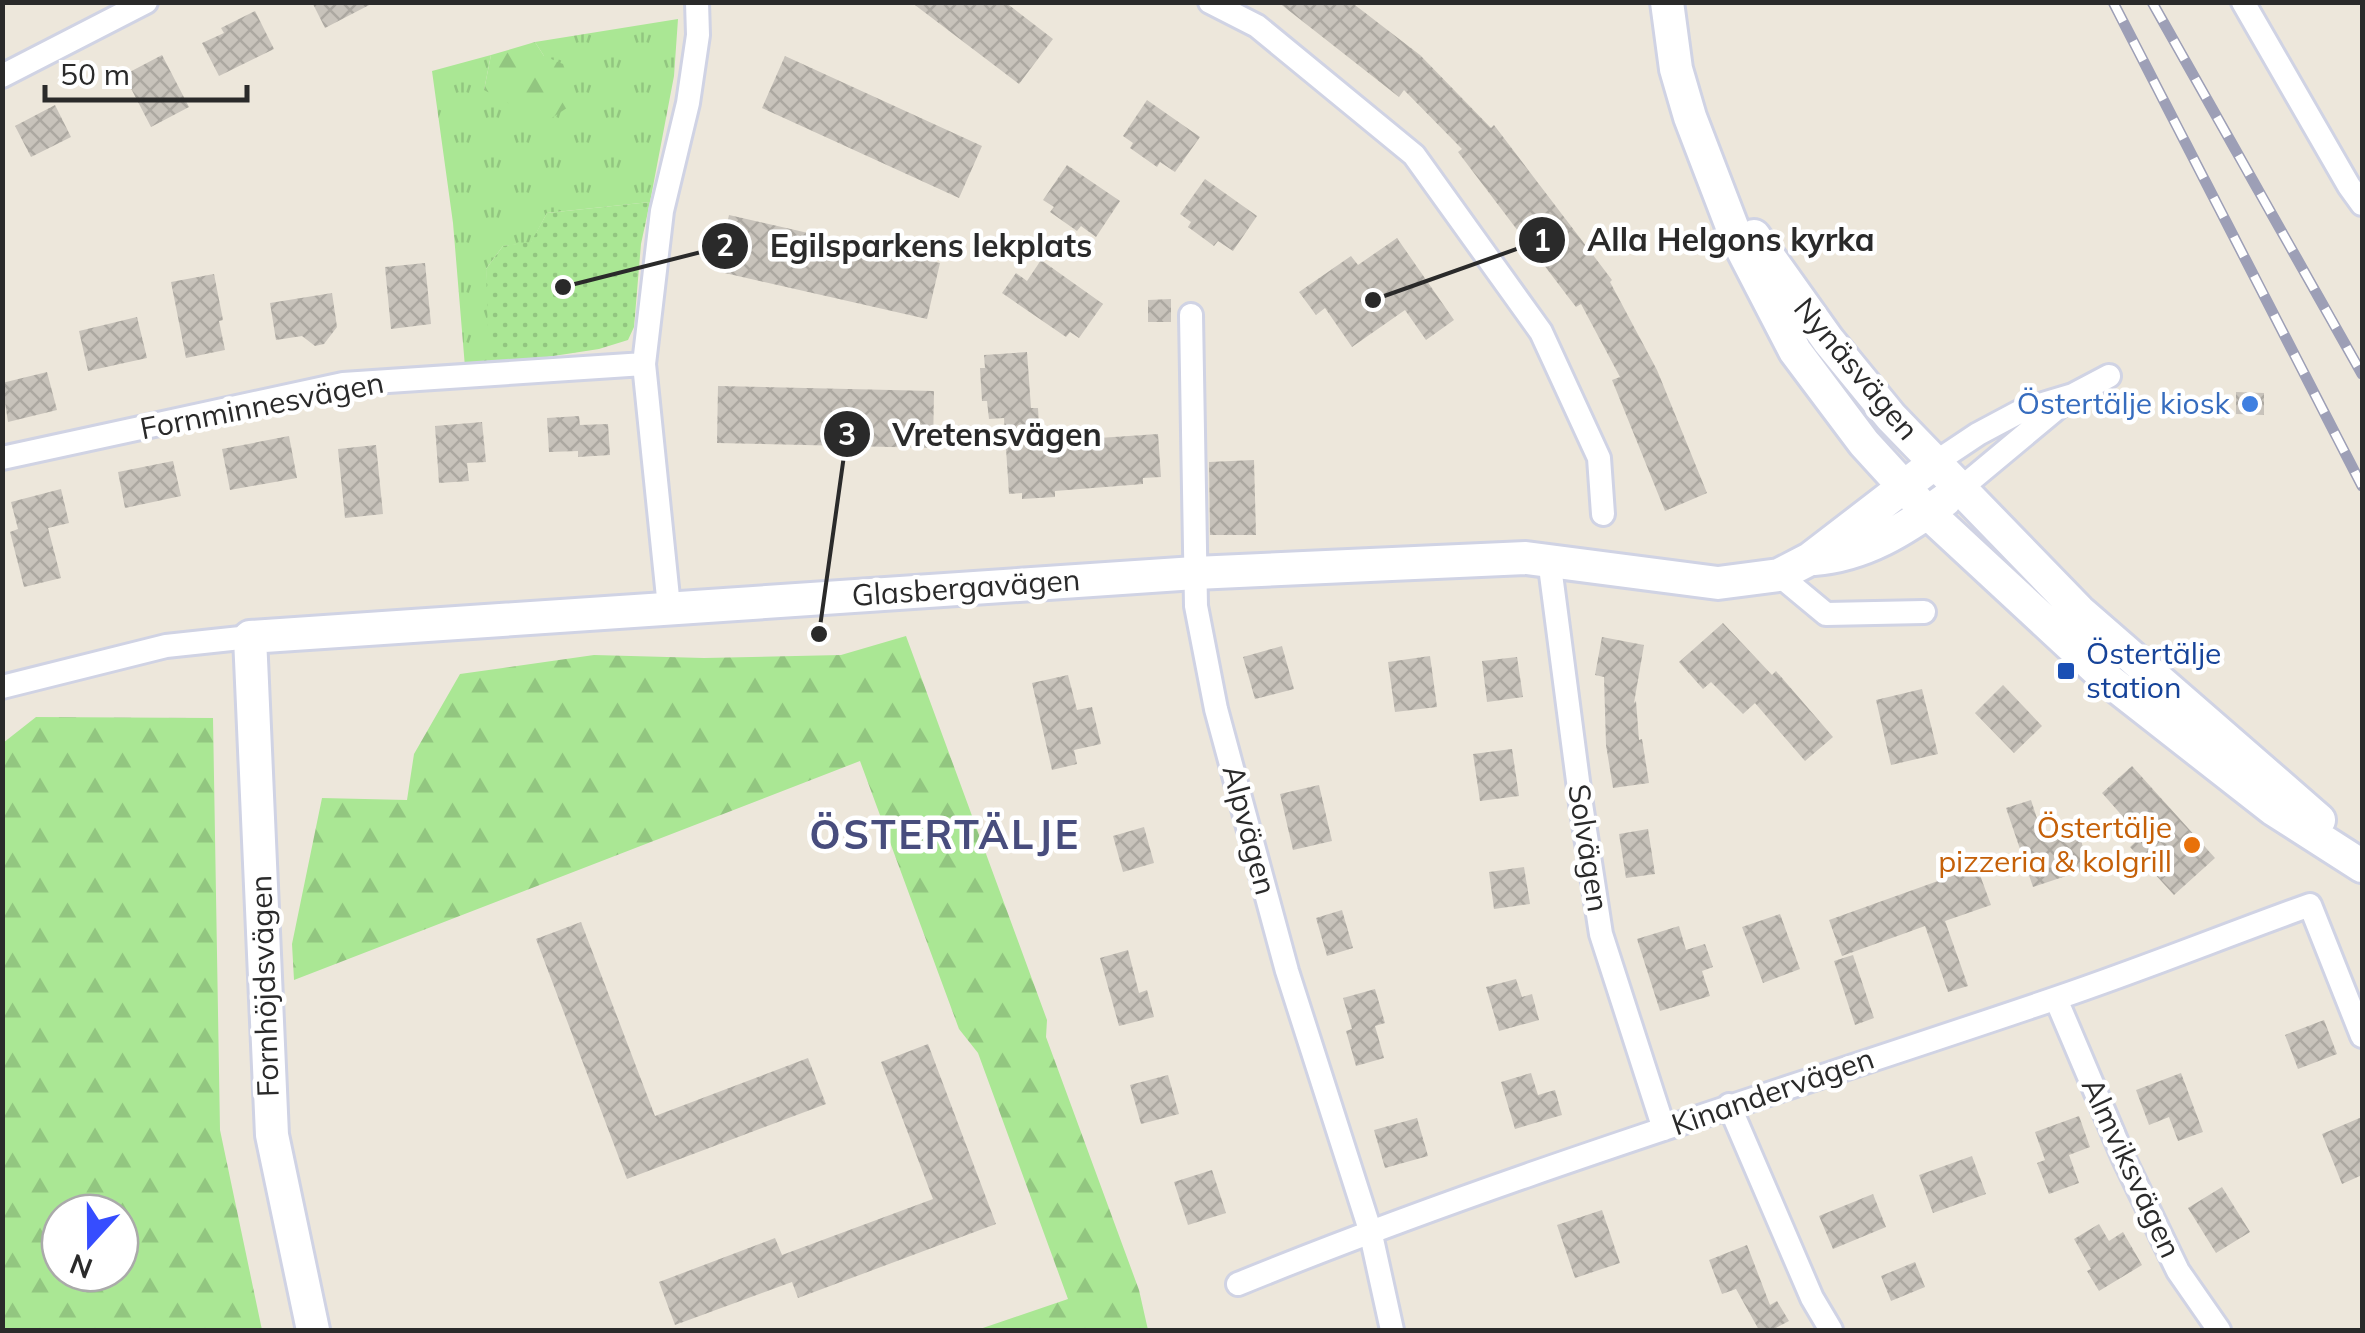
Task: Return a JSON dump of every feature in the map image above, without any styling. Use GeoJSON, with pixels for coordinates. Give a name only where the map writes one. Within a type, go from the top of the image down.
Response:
{"type":"FeatureCollection","features":[{"type":"Feature","properties":{"kind":"street"},"geometry":{"type":"LineString","coordinates":[[2,76],[146,2]]}},
{"type":"Feature","properties":{"kind":"street"},"geometry":{"type":"LineString","coordinates":[[669,607],[644,364],[662,211],[688,103],[698,36],[697,2]]}},
{"type":"Feature","properties":{"kind":"street"},"geometry":{"type":"LineString","coordinates":[[1210,2],[1256,26],[1414,155],[1542,332],[1599,458],[1603,514]]}},
{"type":"Feature","properties":{"kind":"street","name":"Nynäsvägen"},"geometry":{"type":"LineString","coordinates":[[1667,2],[1676,69],[1690,117],[1736,237],[1795,351],[1823,392],[1902,487],[2107,679],[2273,809],[2362,864]]}},
{"type":"Feature","properties":{"kind":"street"},"geometry":{"type":"LineString","coordinates":[[2244,2],[2348,186],[2362,204]]}},
{"type":"Feature","properties":{"kind":"street","name":"Nynäsvägen"},"geometry":{"type":"LineString","coordinates":[[1712,174],[1784,282],[1890,417],[2079,611],[2298,800],[2362,864]]}},
{"type":"Feature","properties":{"kind":"street","name":"Alpvägen"},"geometry":{"type":"LineString","coordinates":[[1191,314],[1196,606],[1216,709],[1288,972],[1370,1230],[1392,1330]]}},
{"type":"Feature","properties":{"kind":"street","name":"Fornminnesvägen"},"geometry":{"type":"LineString","coordinates":[[2,458],[343,384],[644,364]]}},
{"type":"Feature","properties":{"kind":"street"},"geometry":{"type":"LineString","coordinates":[[1936,462],[2023,410],[2072,395],[2109,376]]}},
{"type":"Feature","properties":{"kind":"street"},"geometry":{"type":"LineString","coordinates":[[1960,488],[2072,395]]}},
{"type":"Feature","properties":{"kind":"street","name":"Glasbergavägen"},"geometry":{"type":"LineString","coordinates":[[2,687],[166,646],[250,637],[1196,573],[1549,558],[1718,583],[1779,576],[1810,560],[1936,462]]}},
{"type":"Feature","properties":{"kind":"street","name":"Glasbergavägen"},"geometry":{"type":"LineString","coordinates":[[1810,560],[1859,552],[1928,512],[1960,488]]}},
{"type":"Feature","properties":{"kind":"street","name":"Solvägen"},"geometry":{"type":"LineString","coordinates":[[1549,558],[1601,934],[1664,1129]]}},
{"type":"Feature","properties":{"kind":"street"},"geometry":{"type":"LineString","coordinates":[[1779,576],[1826,614],[1924,612]]}},
{"type":"Feature","properties":{"kind":"street","name":"Fornhöjdsvägen"},"geometry":{"type":"LineString","coordinates":[[250,637],[272,1135],[313,1330]]}},
{"type":"Feature","properties":{"kind":"street","name":"Kinandervägen"},"geometry":{"type":"LineString","coordinates":[[1238,1284],[1370,1230],[1728,1105],[2056,999],[2310,905],[2362,1036]]}},
{"type":"Feature","properties":{"kind":"street","name":"Almviksvägen"},"geometry":{"type":"LineString","coordinates":[[2056,999],[2124,1159],[2178,1271],[2220,1330]]}},
{"type":"Feature","properties":{"kind":"street"},"geometry":{"type":"LineString","coordinates":[[1728,1105],[1812,1298],[1831,1330]]}},
{"type":"Feature","properties":{"kind":"green space"},"geometry":{"type":"Polygon","coordinates":[[[678,19],[674,76],[650,202],[547,213],[531,243],[503,246],[486,269],[490,314],[575,352],[465,367],[453,223],[432,71],[491,55],[484,90],[544,56],[535,42],[678,19]]]}},
{"type":"Feature","properties":{"kind":"green space"},"geometry":{"type":"Polygon","coordinates":[[[535,42],[544,56],[563,64],[576,102],[544,123],[484,90],[491,55],[535,42]]]}},
{"type":"Feature","properties":{"kind":"green space"},"geometry":{"type":"Polygon","coordinates":[[[650,202],[641,244],[634,327],[628,340],[599,349],[489,366],[486,269],[503,246],[531,242],[547,213],[650,202]]]}},
{"type":"Feature","properties":{"kind":"green space"},"geometry":{"type":"Polygon","coordinates":[[[906,636],[1047,1020],[1046,1037],[1139,1290],[1148,1330],[977,1330],[1068,1299],[978,1053],[959,1029],[860,761],[294,980],[292,944],[322,798],[407,800],[414,754],[460,674],[594,655],[841,655],[906,636]]]}},
{"type":"Feature","properties":{"kind":"green space"},"geometry":{"type":"Polygon","coordinates":[[[36,717],[213,718],[220,1130],[262,1330],[3,1330],[3,743],[36,717]]]}},
{"type":"Feature","properties":{"kind":"building"},"geometry":{"type":"Polygon","coordinates":[[[312,2],[375,2],[325,28],[312,2]]]}},
{"type":"Feature","properties":{"kind":"building"},"geometry":{"type":"Polygon","coordinates":[[[911,2],[1005,2],[1053,39],[1019,84],[911,2]]]}},
{"type":"Feature","properties":{"kind":"building"},"geometry":{"type":"Polygon","coordinates":[[[1278,2],[1351,2],[1420,55],[1491,128],[1494,125],[1612,280],[1657,370],[1707,493],[1665,511],[1612,380],[1620,377],[1581,304],[1576,307],[1569,298],[1458,152],[1462,149],[1404,90],[1399,97],[1278,2]]]}},
{"type":"Feature","properties":{"kind":"building"},"geometry":{"type":"Polygon","coordinates":[[[255,11],[274,49],[219,76],[202,43],[224,33],[221,28],[255,11]]]}},
{"type":"Feature","properties":{"kind":"building"},"geometry":{"type":"Polygon","coordinates":[[[162,55],[189,107],[151,127],[124,75],[162,55]]]}},
{"type":"Feature","properties":{"kind":"building"},"geometry":{"type":"Polygon","coordinates":[[[785,56],[982,146],[959,198],[762,108],[785,56]]]}},
{"type":"Feature","properties":{"kind":"building"},"geometry":{"type":"Polygon","coordinates":[[[1147,100],[1200,137],[1175,172],[1160,162],[1157,167],[1130,148],[1133,143],[1123,136],[1147,100]]]}},
{"type":"Feature","properties":{"kind":"building"},"geometry":{"type":"Polygon","coordinates":[[[55,105],[71,137],[31,157],[15,126],[55,105]]]}},
{"type":"Feature","properties":{"kind":"building"},"geometry":{"type":"Polygon","coordinates":[[[1067,165],[1120,201],[1096,237],[1081,226],[1077,231],[1050,212],[1054,207],[1043,200],[1067,165]]]}},
{"type":"Feature","properties":{"kind":"building"},"geometry":{"type":"Polygon","coordinates":[[[1205,179],[1257,216],[1233,251],[1218,241],[1214,246],[1188,227],[1191,222],[1180,214],[1205,179]]]}},
{"type":"Feature","properties":{"kind":"building"},"geometry":{"type":"Polygon","coordinates":[[[729,215],[940,263],[927,319],[716,271],[729,215]]]}},
{"type":"Feature","properties":{"kind":"building"},"geometry":{"type":"Polygon","coordinates":[[[1397,238],[1454,320],[1426,340],[1405,310],[1352,347],[1325,308],[1316,315],[1299,292],[1351,256],[1358,265],[1397,238]]]}},
{"type":"Feature","properties":{"kind":"building"},"geometry":{"type":"Polygon","coordinates":[[[1041,260],[1103,304],[1079,338],[1070,332],[1066,337],[1002,293],[1016,273],[1027,281],[1041,260]]]}},
{"type":"Feature","properties":{"kind":"building"},"geometry":{"type":"Polygon","coordinates":[[[425,263],[431,324],[391,329],[385,267],[425,263]]]}},
{"type":"Feature","properties":{"kind":"building"},"geometry":{"type":"Polygon","coordinates":[[[214,274],[225,350],[186,358],[171,282],[214,274]]]}},
{"type":"Feature","properties":{"kind":"building"},"geometry":{"type":"Polygon","coordinates":[[[332,293],[337,327],[324,344],[315,346],[302,336],[276,340],[270,303],[332,293]]]}},
{"type":"Feature","properties":{"kind":"building"},"geometry":{"type":"Polygon","coordinates":[[[1171,299],[1171,322],[1148,322],[1148,300],[1171,299]]]}},
{"type":"Feature","properties":{"kind":"building"},"geometry":{"type":"Polygon","coordinates":[[[137,317],[147,358],[88,371],[79,331],[137,317]]]}},
{"type":"Feature","properties":{"kind":"building"},"geometry":{"type":"Polygon","coordinates":[[[1027,352],[1031,408],[1038,408],[1040,442],[1158,434],[1161,477],[1143,478],[1143,484],[1055,491],[1055,497],[1022,499],[1022,493],[1009,494],[1004,418],[989,419],[987,401],[982,401],[980,368],[985,368],[984,355],[1027,352]]]}},
{"type":"Feature","properties":{"kind":"building"},"geometry":{"type":"Polygon","coordinates":[[[47,372],[57,410],[8,422],[2,383],[47,372]]]}},
{"type":"Feature","properties":{"kind":"building"},"geometry":{"type":"Polygon","coordinates":[[[718,386],[934,391],[933,448],[717,443],[718,386]]]}},
{"type":"Feature","properties":{"kind":"building","name":"Östertälje kiosk"},"geometry":{"type":"Polygon","coordinates":[[[2236,392],[2264,393],[2264,415],[2236,414],[2236,392]]]}},
{"type":"Feature","properties":{"kind":"building"},"geometry":{"type":"Polygon","coordinates":[[[579,416],[580,425],[608,424],[610,455],[578,457],[578,451],[549,452],[547,418],[579,416]]]}},
{"type":"Feature","properties":{"kind":"building"},"geometry":{"type":"Polygon","coordinates":[[[482,422],[486,462],[467,463],[469,481],[439,483],[435,426],[482,422]]]}},
{"type":"Feature","properties":{"kind":"building"},"geometry":{"type":"Polygon","coordinates":[[[289,436],[297,478],[230,490],[222,449],[289,436]]]}},
{"type":"Feature","properties":{"kind":"building"},"geometry":{"type":"Polygon","coordinates":[[[376,445],[383,514],[345,518],[338,449],[376,445]]]}},
{"type":"Feature","properties":{"kind":"building"},"geometry":{"type":"Polygon","coordinates":[[[1254,460],[1256,535],[1210,535],[1209,462],[1254,460]]]}},
{"type":"Feature","properties":{"kind":"building"},"geometry":{"type":"Polygon","coordinates":[[[173,461],[181,496],[125,508],[118,472],[173,461]]]}},
{"type":"Feature","properties":{"kind":"building"},"geometry":{"type":"Polygon","coordinates":[[[61,489],[69,523],[48,528],[61,578],[24,587],[10,532],[18,529],[11,502],[61,489]]]}},
{"type":"Feature","properties":{"kind":"building"},"geometry":{"type":"Polygon","coordinates":[[[1723,623],[1772,675],[1776,671],[1833,737],[1805,761],[1755,703],[1743,714],[1711,682],[1703,689],[1679,662],[1723,623]]]}},
{"type":"Feature","properties":{"kind":"building"},"geometry":{"type":"Polygon","coordinates":[[[1602,637],[1644,645],[1634,703],[1649,783],[1613,788],[1606,745],[1604,677],[1595,675],[1602,637]]]}},
{"type":"Feature","properties":{"kind":"building"},"geometry":{"type":"Polygon","coordinates":[[[1282,646],[1294,689],[1255,699],[1243,657],[1282,646]]]}},
{"type":"Feature","properties":{"kind":"building"},"geometry":{"type":"Polygon","coordinates":[[[1430,656],[1437,707],[1395,712],[1388,662],[1430,656]]]}},
{"type":"Feature","properties":{"kind":"building"},"geometry":{"type":"Polygon","coordinates":[[[1517,657],[1523,697],[1487,702],[1482,661],[1517,657]]]}},
{"type":"Feature","properties":{"kind":"building"},"geometry":{"type":"Polygon","coordinates":[[[1068,675],[1077,710],[1092,707],[1101,744],[1074,750],[1077,764],[1052,770],[1032,683],[1068,675]]]}},
{"type":"Feature","properties":{"kind":"building"},"geometry":{"type":"Polygon","coordinates":[[[2003,685],[2042,726],[2014,753],[1975,713],[2003,685]]]}},
{"type":"Feature","properties":{"kind":"building"},"geometry":{"type":"Polygon","coordinates":[[[1922,689],[1938,754],[1891,765],[1876,700],[1922,689]]]}},
{"type":"Feature","properties":{"kind":"building"},"geometry":{"type":"Polygon","coordinates":[[[1512,749],[1519,796],[1480,801],[1473,754],[1512,749]]]}},
{"type":"Feature","properties":{"kind":"building"},"geometry":{"type":"Polygon","coordinates":[[[2132,766],[2215,858],[2174,895],[2130,847],[2141,837],[2102,793],[2132,766]]]}},
{"type":"Feature","properties":{"kind":"building"},"geometry":{"type":"Polygon","coordinates":[[[1319,785],[1332,841],[1293,850],[1280,794],[1319,785]]]}},
{"type":"Feature","properties":{"kind":"building"},"geometry":{"type":"Polygon","coordinates":[[[2031,800],[2043,837],[2076,826],[2090,868],[2033,887],[2006,808],[2031,800]]]}},
{"type":"Feature","properties":{"kind":"building"},"geometry":{"type":"Polygon","coordinates":[[[1144,827],[1154,863],[1123,872],[1113,836],[1144,827]]]}},
{"type":"Feature","properties":{"kind":"building"},"geometry":{"type":"Polygon","coordinates":[[[1648,829],[1655,874],[1626,878],[1619,834],[1648,829]]]}},
{"type":"Feature","properties":{"kind":"building"},"geometry":{"type":"Polygon","coordinates":[[[1524,867],[1530,904],[1494,909],[1489,872],[1524,867]]]}},
{"type":"Feature","properties":{"kind":"building"},"geometry":{"type":"Polygon","coordinates":[[[1977,867],[1991,905],[1945,921],[1968,986],[1948,992],[1925,926],[1842,956],[1829,920],[1977,867]]]}},
{"type":"Feature","properties":{"kind":"building"},"geometry":{"type":"Polygon","coordinates":[[[1342,910],[1353,948],[1327,956],[1316,918],[1342,910]]]}},
{"type":"Feature","properties":{"kind":"building"},"geometry":{"type":"Polygon","coordinates":[[[1780,914],[1800,969],[1763,983],[1742,927],[1780,914]]]}},
{"type":"Feature","properties":{"kind":"building"},"geometry":{"type":"Polygon","coordinates":[[[581,922],[655,1116],[808,1058],[826,1104],[627,1179],[536,939],[581,922]]]}},
{"type":"Feature","properties":{"kind":"building"},"geometry":{"type":"Polygon","coordinates":[[[1679,926],[1686,950],[1705,944],[1713,967],[1702,971],[1710,996],[1660,1011],[1637,939],[1679,926]]]}},
{"type":"Feature","properties":{"kind":"building"},"geometry":{"type":"Polygon","coordinates":[[[1128,950],[1139,993],[1147,990],[1154,1017],[1119,1026],[1100,958],[1128,950]]]}},
{"type":"Feature","properties":{"kind":"building"},"geometry":{"type":"Polygon","coordinates":[[[1853,955],[1874,1018],[1855,1025],[1834,961],[1853,955]]]}},
{"type":"Feature","properties":{"kind":"building"},"geometry":{"type":"Polygon","coordinates":[[[1516,979],[1522,997],[1532,994],[1539,1020],[1499,1031],[1486,987],[1516,979]]]}},
{"type":"Feature","properties":{"kind":"building"},"geometry":{"type":"Polygon","coordinates":[[[1375,989],[1385,1023],[1375,1026],[1384,1058],[1356,1066],[1346,1031],[1352,1029],[1343,998],[1375,989]]]}},
{"type":"Feature","properties":{"kind":"building"},"geometry":{"type":"Polygon","coordinates":[[[2324,1020],[2337,1054],[2298,1069],[2285,1035],[2324,1020]]]}},
{"type":"Feature","properties":{"kind":"building"},"geometry":{"type":"Polygon","coordinates":[[[928,1044],[996,1224],[798,1298],[792,1282],[675,1325],[659,1282],[775,1238],[782,1255],[933,1199],[881,1062],[928,1044]]]}},
{"type":"Feature","properties":{"kind":"building"},"geometry":{"type":"Polygon","coordinates":[[[1531,1073],[1538,1095],[1555,1090],[1562,1115],[1515,1129],[1501,1082],[1531,1073]]]}},
{"type":"Feature","properties":{"kind":"building"},"geometry":{"type":"Polygon","coordinates":[[[2181,1073],[2203,1132],[2178,1141],[2169,1117],[2149,1125],[2136,1090],[2181,1073]]]}},
{"type":"Feature","properties":{"kind":"building"},"geometry":{"type":"Polygon","coordinates":[[[1168,1075],[1179,1114],[1141,1124],[1130,1085],[1168,1075]]]}},
{"type":"Feature","properties":{"kind":"building"},"geometry":{"type":"Polygon","coordinates":[[[2079,1116],[2090,1147],[2069,1155],[2079,1183],[2049,1194],[2037,1163],[2045,1160],[2035,1132],[2079,1116]]]}},
{"type":"Feature","properties":{"kind":"building"},"geometry":{"type":"Polygon","coordinates":[[[2362,1117],[2362,1175],[2342,1184],[2322,1134],[2362,1117]]]}},
{"type":"Feature","properties":{"kind":"building"},"geometry":{"type":"Polygon","coordinates":[[[1417,1118],[1428,1156],[1385,1168],[1374,1130],[1417,1118]]]}},
{"type":"Feature","properties":{"kind":"building"},"geometry":{"type":"Polygon","coordinates":[[[1972,1156],[1986,1194],[1933,1213],[1919,1175],[1972,1156]]]}},
{"type":"Feature","properties":{"kind":"building"},"geometry":{"type":"Polygon","coordinates":[[[1212,1170],[1226,1213],[1188,1225],[1174,1182],[1212,1170]]]}},
{"type":"Feature","properties":{"kind":"building"},"geometry":{"type":"Polygon","coordinates":[[[2222,1187],[2250,1232],[2216,1253],[2188,1208],[2222,1187]]]}},
{"type":"Feature","properties":{"kind":"building"},"geometry":{"type":"Polygon","coordinates":[[[1873,1194],[1886,1227],[1833,1249],[1819,1216],[1873,1194]]]}},
{"type":"Feature","properties":{"kind":"building"},"geometry":{"type":"Polygon","coordinates":[[[1602,1210],[1620,1263],[1575,1278],[1557,1225],[1602,1210]]]}},
{"type":"Feature","properties":{"kind":"building"},"geometry":{"type":"Polygon","coordinates":[[[2099,1224],[2109,1241],[2123,1232],[2142,1265],[2099,1291],[2074,1239],[2099,1224]]]}},
{"type":"Feature","properties":{"kind":"building"},"geometry":{"type":"Polygon","coordinates":[[[1747,1245],[1770,1305],[1777,1301],[1789,1321],[1772,1330],[1759,1330],[1736,1289],[1722,1294],[1709,1260],[1747,1245]]]}},
{"type":"Feature","properties":{"kind":"building"},"geometry":{"type":"Polygon","coordinates":[[[1915,1262],[1925,1287],[1891,1301],[1881,1276],[1915,1262]]]}},
{"type":"Feature","properties":{"kind":"railway"},"geometry":{"type":"LineString","coordinates":[[2113,2],[2362,486]]}},
{"type":"Feature","properties":{"kind":"railway"},"geometry":{"type":"LineString","coordinates":[[2152,2],[2362,374]]}},
{"type":"Feature","properties":{"kind":"place","name":"Egilsparkens lekplats"},"geometry":{"type":"Point","coordinates":[563,287]}},
{"type":"Feature","properties":{"kind":"place","name":"Alla Helgons kyrka"},"geometry":{"type":"Point","coordinates":[1373,300]}},
{"type":"Feature","properties":{"kind":"place","name":"Östertälje kiosk"},"geometry":{"type":"Point","coordinates":[2250,404]}},
{"type":"Feature","properties":{"kind":"place","name":"Vretensvägen"},"geometry":{"type":"Point","coordinates":[819,634]}},
{"type":"Feature","properties":{"kind":"place","name":"Östertälje station"},"geometry":{"type":"Point","coordinates":[2066,671]}},
{"type":"Feature","properties":{"kind":"place","name":"Östertälje pizzeria & kolgrill"},"geometry":{"type":"Point","coordinates":[2192,845]}},
{"type":"Feature","properties":{"kind":"district","name":"ÖSTERTÄLJE"},"geometry":{"type":"Point","coordinates":[945,835]}}]}
